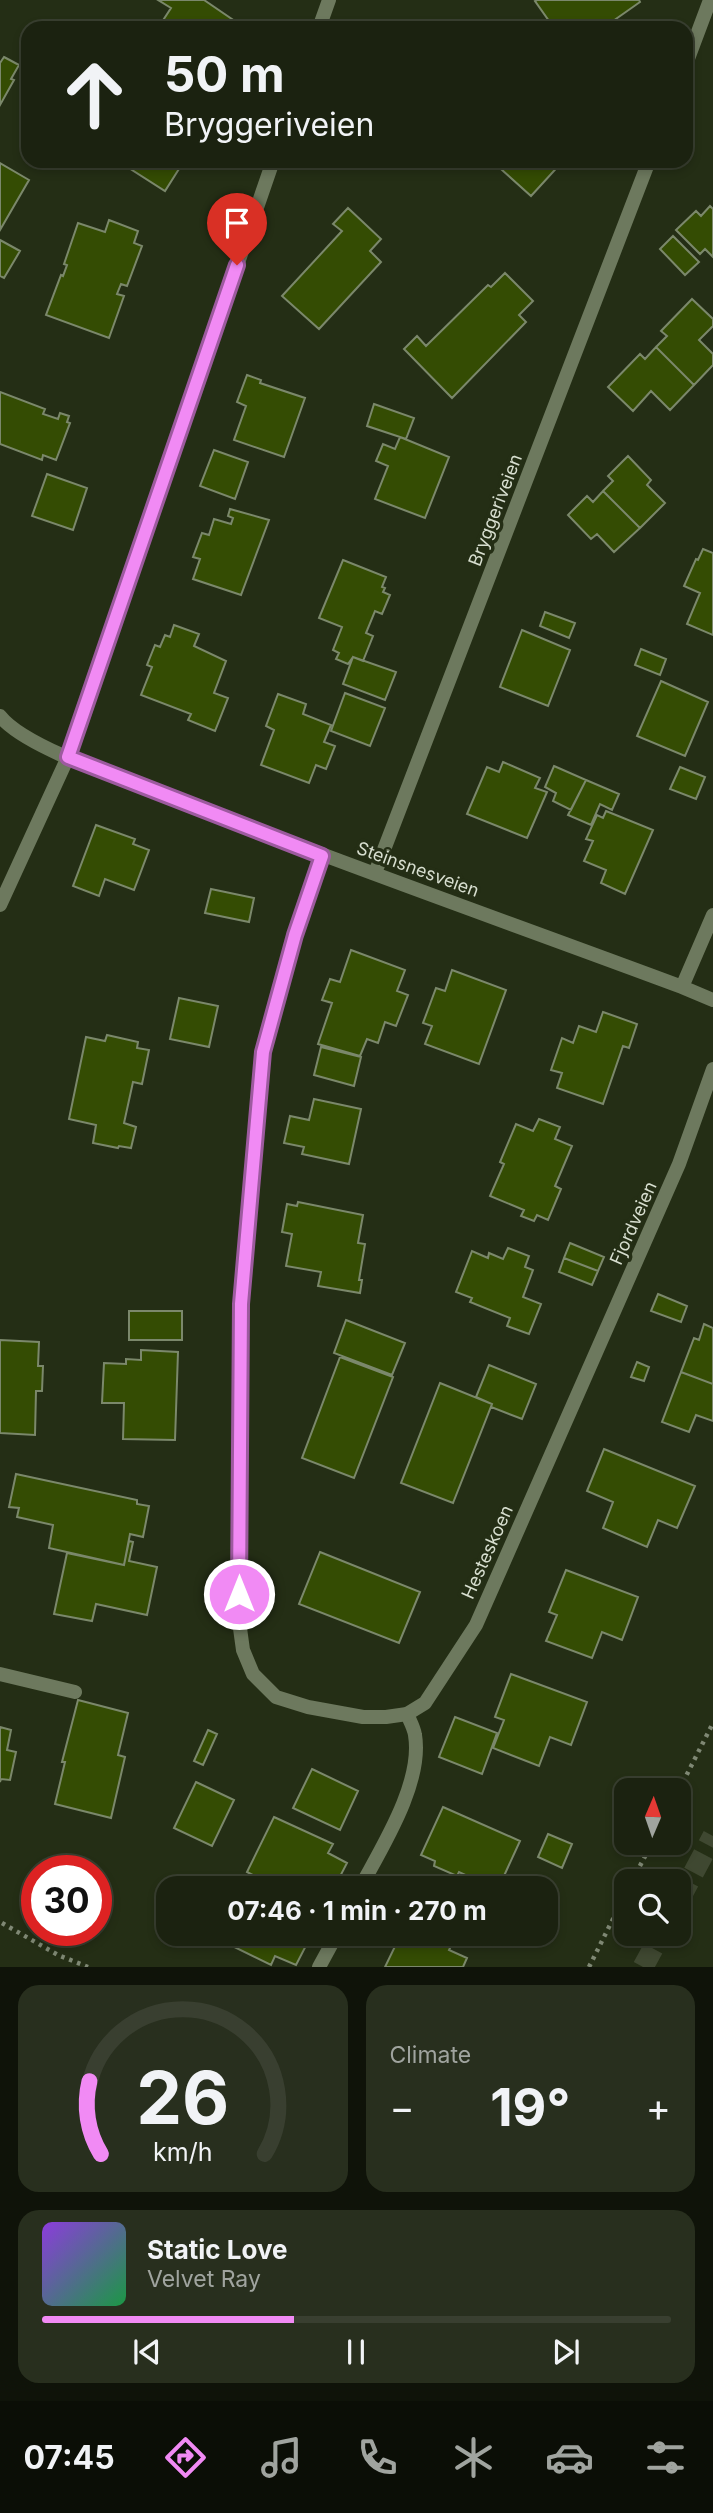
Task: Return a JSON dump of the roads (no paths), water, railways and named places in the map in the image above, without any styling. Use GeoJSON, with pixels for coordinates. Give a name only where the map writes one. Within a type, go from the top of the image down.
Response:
{"type":"FeatureCollection","features":[{"type":"Feature","properties":{"kind":"street"},"geometry":{"type":"LineString","coordinates":[[321,21],[328,0]]}},
{"type":"Feature","properties":{"kind":"street"},"geometry":{"type":"LineString","coordinates":[[693,45],[710,0]]}},
{"type":"Feature","properties":{"kind":"street"},"geometry":{"type":"LineString","coordinates":[[0,905],[68,757],[271,168]]}},
{"type":"Feature","properties":{"kind":"street","name":"Bryggeriveien"},"geometry":{"type":"LineString","coordinates":[[375,873],[646,168]]}},
{"type":"Feature","properties":{"kind":"street","name":"Steinsnesveien"},"geometry":{"type":"LineString","coordinates":[[0,716],[8,726],[68,757],[322,856],[682,986],[713,1000]]}},
{"type":"Feature","properties":{"kind":"street"},"geometry":{"type":"LineString","coordinates":[[322,856],[295,935],[263,1052],[241,1304],[239,1621],[243,1650],[253,1674],[276,1697],[309,1707],[363,1717],[407,1714],[415,1734],[415,1760],[408,1788],[395,1821],[366,1876]]}},
{"type":"Feature","properties":{"kind":"street"},"geometry":{"type":"LineString","coordinates":[[682,986],[713,915]]}},
{"type":"Feature","properties":{"kind":"street","name":"Fjordveien"},"geometry":{"type":"LineString","coordinates":[[581,1390],[679,1164],[713,1069]]}},
{"type":"Feature","properties":{"kind":"street","name":"Hesteskoen"},"geometry":{"type":"LineString","coordinates":[[407,1714],[425,1703],[476,1625],[581,1390]]}},
{"type":"Feature","properties":{"kind":"street"},"geometry":{"type":"LineString","coordinates":[[0,1674],[75,1692]]}},
{"type":"Feature","properties":{"kind":"street"},"geometry":{"type":"LineString","coordinates":[[319,1967],[330,1946]]}},
{"type":"Feature","properties":{"kind":"tunnel"},"geometry":{"type":"LineString","coordinates":[[691,1877],[713,1836]]}},
{"type":"Feature","properties":{"kind":"tunnel"},"geometry":{"type":"LineString","coordinates":[[643,1967],[654,1946]]}}]}
